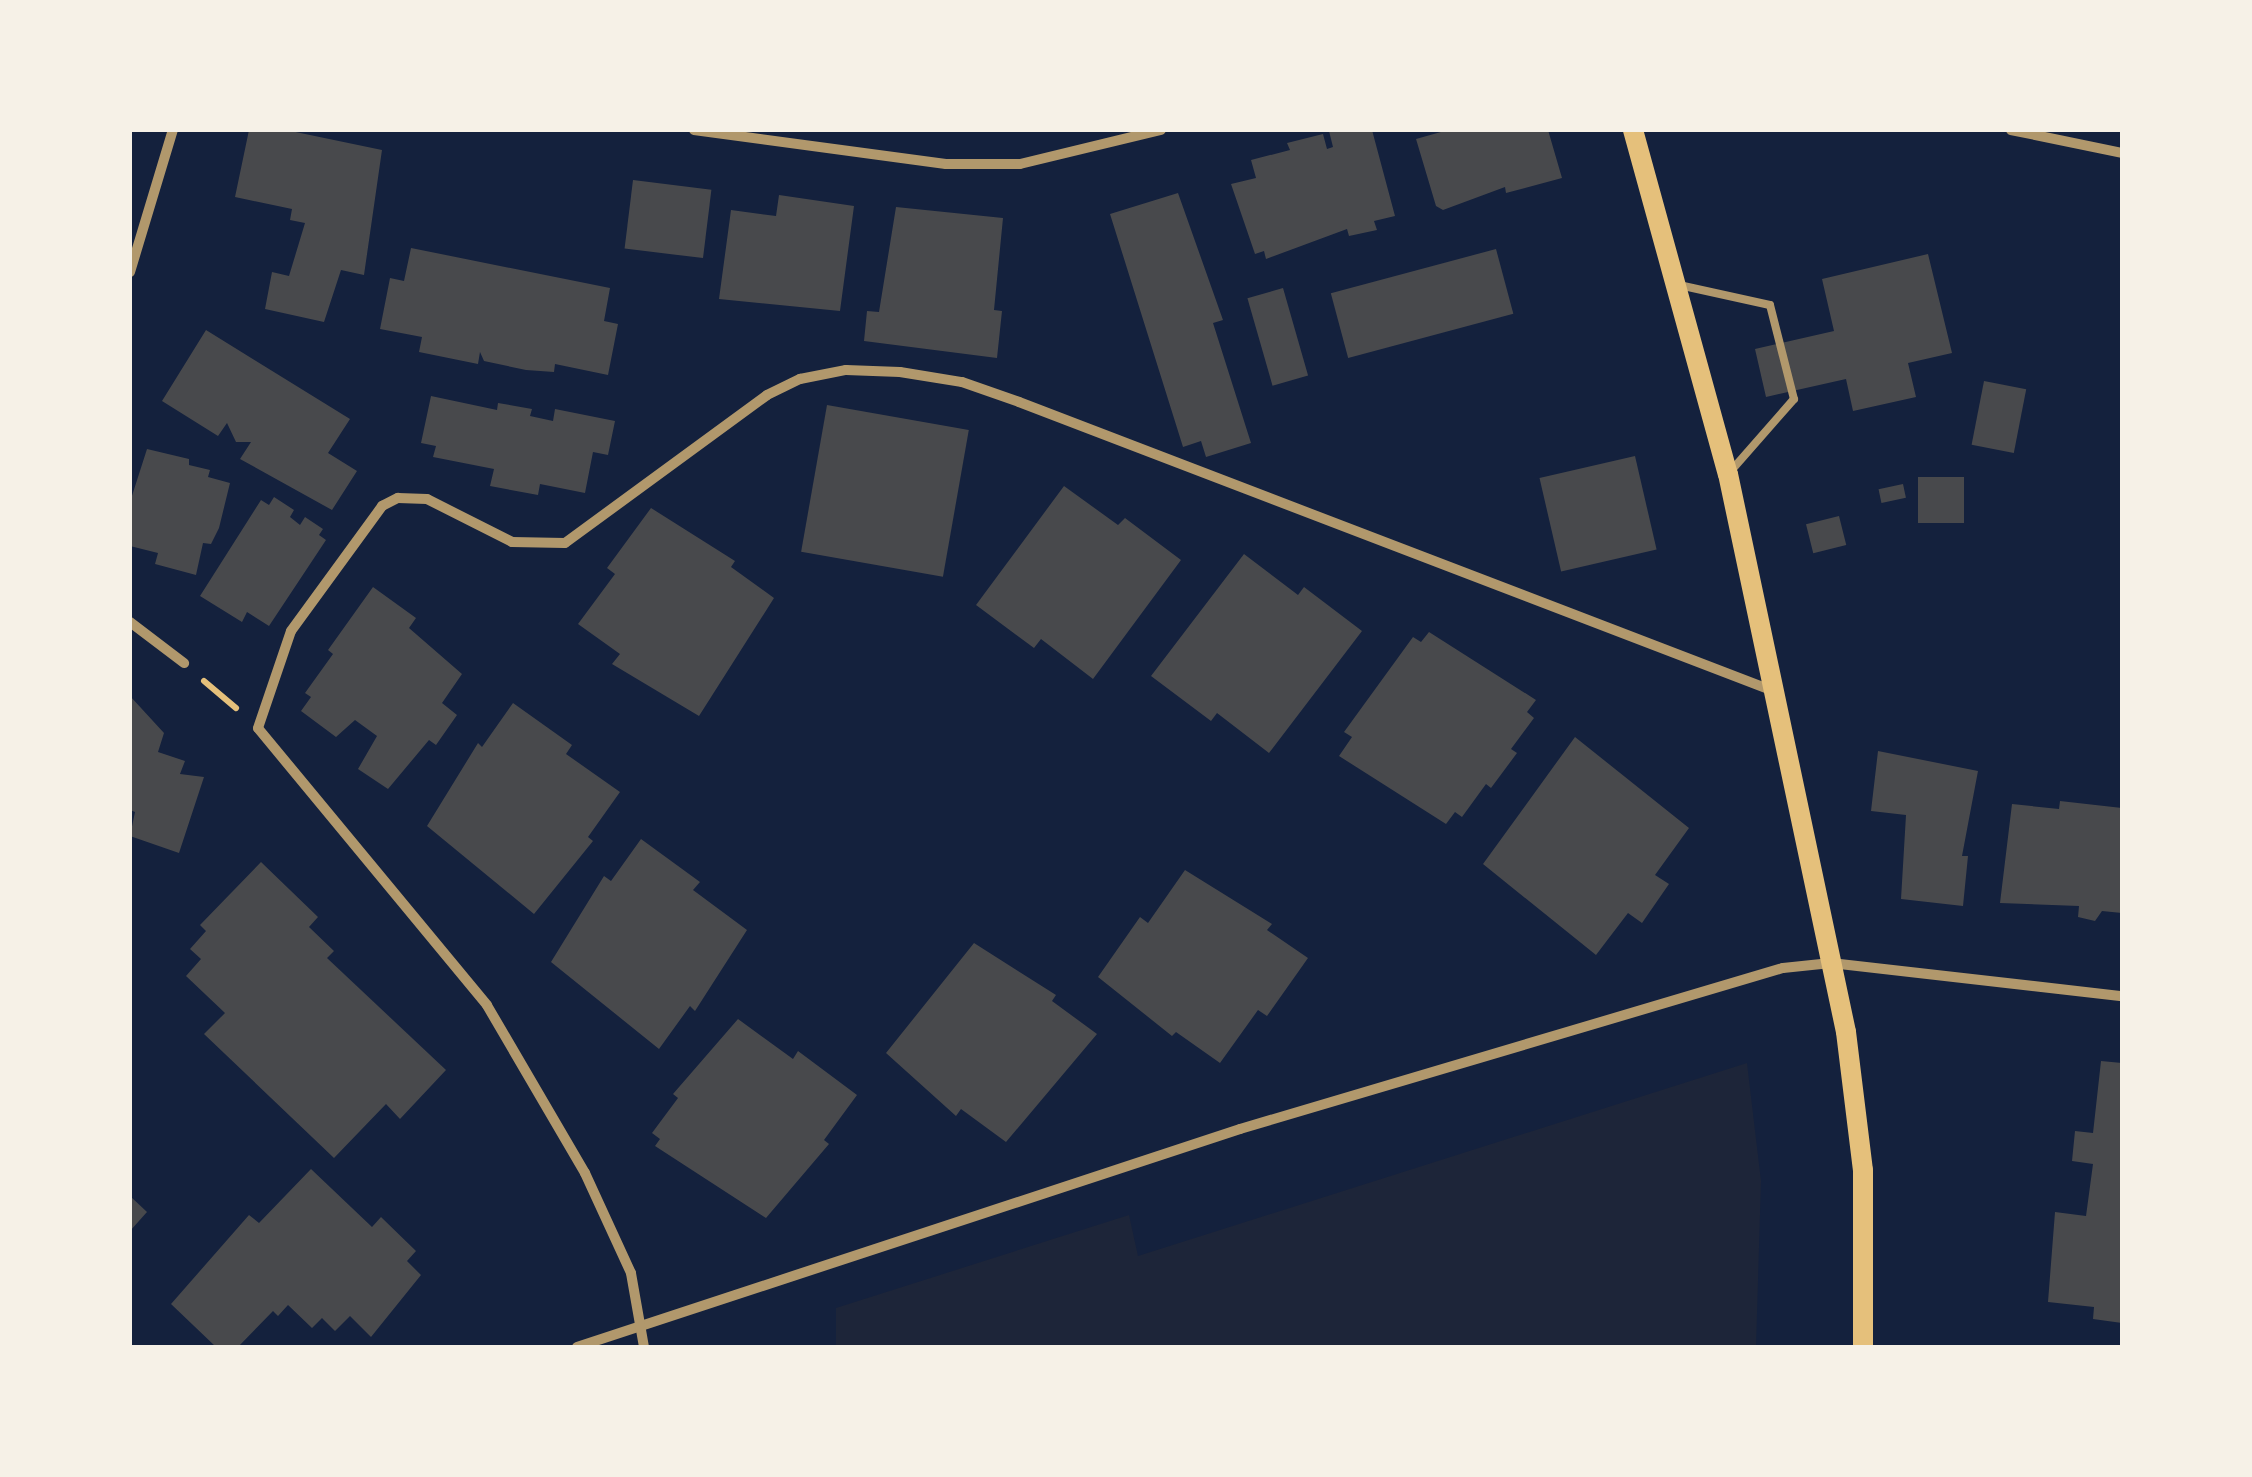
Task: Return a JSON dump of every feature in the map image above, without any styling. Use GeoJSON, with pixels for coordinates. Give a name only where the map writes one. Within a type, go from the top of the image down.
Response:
{"type":"FeatureCollection","features":[{"type":"Feature","properties":{"kind":"main road"},"geometry":{"type":"LineString","coordinates":[[1633,130],[1728,474],[1777,692],[1830,963],[1862,1170],[1862,1347]]}},
{"type":"Feature","properties":{"kind":"street"},"geometry":{"type":"LineString","coordinates":[[130,272],[173,130]]}},
{"type":"Feature","properties":{"kind":"street"},"geometry":{"type":"LineString","coordinates":[[694,130],[946,164],[1020,164],[1161,130]]}},
{"type":"Feature","properties":{"kind":"street"},"geometry":{"type":"LineString","coordinates":[[2011,130],[2122,153]]}},
{"type":"Feature","properties":{"kind":"street"},"geometry":{"type":"LineString","coordinates":[[644,1347],[631,1273],[585,1173],[487,1004],[258,728],[291,631],[382,506],[398,498],[428,499],[512,542],[565,544],[767,395],[800,379],[846,370],[962,382],[1777,692]]}},
{"type":"Feature","properties":{"kind":"street"},"geometry":{"type":"LineString","coordinates":[[130,622],[184,664]]}},
{"type":"Feature","properties":{"kind":"street"},"geometry":{"type":"LineString","coordinates":[[577,1347],[1240,1130],[1783,968],[1830,963],[2122,996]]}},
{"type":"Feature","properties":{"kind":"lane"},"geometry":{"type":"LineString","coordinates":[[1674,284],[1770,305],[1794,399],[1728,474]]}},
{"type":"Feature","properties":{"kind":"path"},"geometry":{"type":"LineString","coordinates":[[184,664],[258,728]]}},
{"type":"Feature","properties":{"kind":"shaded area"},"geometry":{"type":"Polygon","coordinates":[[[1747,1063],[1761,1181],[1756,1347],[836,1347],[836,1308],[1129,1215],[1138,1256],[1747,1063]]]}},
{"type":"Feature","properties":{"kind":"building"},"geometry":{"type":"Polygon","coordinates":[[[249,130],[286,130],[382,150],[364,275],[341,270],[324,322],[265,309],[272,272],[289,276],[305,223],[290,220],[292,209],[235,197],[249,130]]]}},
{"type":"Feature","properties":{"kind":"building"},"geometry":{"type":"Polygon","coordinates":[[[1372,130],[1395,216],[1374,221],[1377,230],[1349,236],[1347,229],[1266,259],[1264,251],[1255,254],[1231,184],[1256,178],[1251,160],[1290,150],[1287,143],[1323,134],[1327,149],[1333,147],[1329,131],[1372,130]]]}},
{"type":"Feature","properties":{"kind":"building"},"geometry":{"type":"Polygon","coordinates":[[[1448,130],[1548,130],[1562,178],[1506,193],[1505,187],[1443,210],[1436,206],[1416,139],[1448,130]]]}},
{"type":"Feature","properties":{"kind":"building"},"geometry":{"type":"Polygon","coordinates":[[[633,180],[711,190],[703,258],[625,248],[633,180]]]}},
{"type":"Feature","properties":{"kind":"building"},"geometry":{"type":"Polygon","coordinates":[[[1178,193],[1223,320],[1213,323],[1251,443],[1206,457],[1201,441],[1183,447],[1110,214],[1178,193]]]}},
{"type":"Feature","properties":{"kind":"building"},"geometry":{"type":"Polygon","coordinates":[[[779,195],[854,206],[840,311],[719,299],[731,210],[776,216],[779,195]]]}},
{"type":"Feature","properties":{"kind":"building"},"geometry":{"type":"Polygon","coordinates":[[[896,207],[1003,218],[994,310],[1002,311],[997,358],[864,341],[867,311],[879,312],[896,207]]]}},
{"type":"Feature","properties":{"kind":"building"},"geometry":{"type":"Polygon","coordinates":[[[411,248],[610,288],[604,321],[618,324],[608,375],[555,364],[554,372],[526,370],[484,361],[480,352],[478,364],[419,352],[422,337],[380,329],[390,278],[404,281],[411,248]]]}},
{"type":"Feature","properties":{"kind":"building"},"geometry":{"type":"Polygon","coordinates":[[[1496,249],[1513,314],[1348,358],[1331,293],[1496,249]]]}},
{"type":"Feature","properties":{"kind":"building"},"geometry":{"type":"Polygon","coordinates":[[[1928,254],[1952,353],[1908,363],[1916,397],[1853,411],[1846,379],[1766,397],[1755,349],[1834,331],[1822,279],[1928,254]]]}},
{"type":"Feature","properties":{"kind":"building"},"geometry":{"type":"Polygon","coordinates":[[[1283,288],[1308,375],[1273,386],[1247,298],[1283,288]]]}},
{"type":"Feature","properties":{"kind":"building"},"geometry":{"type":"Polygon","coordinates":[[[206,330],[350,419],[328,453],[357,471],[332,510],[240,459],[251,442],[236,442],[227,423],[218,436],[162,401],[206,330]]]}},
{"type":"Feature","properties":{"kind":"building"},"geometry":{"type":"Polygon","coordinates":[[[1984,381],[2026,389],[2014,453],[1972,445],[1984,381]]]}},
{"type":"Feature","properties":{"kind":"building"},"geometry":{"type":"Polygon","coordinates":[[[431,396],[497,410],[498,403],[532,409],[530,416],[553,421],[555,409],[615,421],[608,455],[593,452],[585,493],[540,484],[538,495],[490,486],[494,469],[433,457],[436,446],[421,443],[431,396]]]}},
{"type":"Feature","properties":{"kind":"building"},"geometry":{"type":"Polygon","coordinates":[[[827,405],[969,430],[943,577],[801,552],[827,405]]]}},
{"type":"Feature","properties":{"kind":"building"},"geometry":{"type":"Polygon","coordinates":[[[147,449],[189,459],[189,465],[210,470],[208,477],[230,483],[219,528],[211,544],[203,543],[196,575],[155,564],[158,553],[130,546],[130,502],[147,449]]]}},
{"type":"Feature","properties":{"kind":"building"},"geometry":{"type":"Polygon","coordinates":[[[1635,456],[1657,550],[1561,572],[1540,478],[1635,456]]]}},
{"type":"Feature","properties":{"kind":"building"},"geometry":{"type":"Polygon","coordinates":[[[1918,477],[1964,477],[1964,523],[1918,523],[1918,477]]]}},
{"type":"Feature","properties":{"kind":"building"},"geometry":{"type":"Polygon","coordinates":[[[1903,484],[1906,498],[1881,503],[1879,489],[1903,484]]]}},
{"type":"Feature","properties":{"kind":"building"},"geometry":{"type":"Polygon","coordinates":[[[1064,486],[1118,525],[1125,518],[1181,560],[1093,679],[1041,639],[1034,648],[976,605],[1064,486]]]}},
{"type":"Feature","properties":{"kind":"building"},"geometry":{"type":"Polygon","coordinates":[[[274,497],[294,510],[290,517],[300,525],[305,517],[323,529],[319,535],[326,540],[269,626],[247,612],[242,622],[200,596],[261,500],[269,505],[274,497]]]}},
{"type":"Feature","properties":{"kind":"building"},"geometry":{"type":"Polygon","coordinates":[[[651,508],[735,561],[731,567],[774,598],[699,716],[612,664],[620,654],[578,624],[615,574],[607,568],[651,508]]]}},
{"type":"Feature","properties":{"kind":"building"},"geometry":{"type":"Polygon","coordinates":[[[1839,516],[1846,545],[1813,553],[1806,524],[1839,516]]]}},
{"type":"Feature","properties":{"kind":"building"},"geometry":{"type":"Polygon","coordinates":[[[1244,554],[1298,595],[1304,587],[1362,631],[1269,753],[1217,713],[1211,721],[1151,676],[1244,554]]]}},
{"type":"Feature","properties":{"kind":"building"},"geometry":{"type":"Polygon","coordinates":[[[373,587],[416,618],[409,628],[462,674],[442,703],[457,715],[436,745],[429,740],[388,789],[358,769],[377,736],[355,720],[336,737],[301,711],[311,697],[305,693],[333,654],[328,650],[373,587]]]}},
{"type":"Feature","properties":{"kind":"building"},"geometry":{"type":"Polygon","coordinates":[[[1429,632],[1536,700],[1527,712],[1534,718],[1511,749],[1517,753],[1491,788],[1486,784],[1462,817],[1455,812],[1446,824],[1339,756],[1352,737],[1344,732],[1413,637],[1421,642],[1429,632]]]}},
{"type":"Feature","properties":{"kind":"building"},"geometry":{"type":"Polygon","coordinates":[[[130,696],[164,733],[158,752],[185,761],[180,774],[204,777],[179,853],[130,836],[135,812],[130,810],[130,696]]]}},
{"type":"Feature","properties":{"kind":"building"},"geometry":{"type":"Polygon","coordinates":[[[513,703],[572,745],[566,754],[620,792],[588,837],[593,841],[534,914],[427,826],[478,743],[482,747],[513,703]]]}},
{"type":"Feature","properties":{"kind":"building"},"geometry":{"type":"Polygon","coordinates":[[[1575,737],[1689,828],[1655,875],[1669,884],[1642,923],[1628,913],[1596,955],[1483,864],[1575,737]]]}},
{"type":"Feature","properties":{"kind":"building"},"geometry":{"type":"Polygon","coordinates":[[[1878,751],[1978,771],[1962,856],[1968,856],[1963,906],[1901,899],[1906,815],[1871,811],[1878,751]]]}},
{"type":"Feature","properties":{"kind":"building"},"geometry":{"type":"Polygon","coordinates":[[[2060,801],[2122,808],[2122,913],[2102,911],[2095,921],[2078,917],[2079,906],[2000,903],[2012,804],[2059,809],[2060,801]]]}},
{"type":"Feature","properties":{"kind":"building"},"geometry":{"type":"Polygon","coordinates":[[[641,839],[700,882],[693,890],[747,930],[695,1011],[690,1006],[659,1049],[551,962],[604,876],[611,881],[641,839]]]}},
{"type":"Feature","properties":{"kind":"building"},"geometry":{"type":"Polygon","coordinates":[[[261,862],[318,917],[309,927],[334,951],[327,958],[446,1070],[400,1119],[386,1104],[334,1158],[204,1034],[225,1013],[186,976],[201,959],[190,949],[206,931],[200,925],[261,862]]]}},
{"type":"Feature","properties":{"kind":"building"},"geometry":{"type":"Polygon","coordinates":[[[1185,870],[1272,924],[1267,930],[1308,958],[1267,1016],[1258,1010],[1220,1063],[1176,1032],[1172,1036],[1098,977],[1140,917],[1148,923],[1185,870]]]}},
{"type":"Feature","properties":{"kind":"building"},"geometry":{"type":"Polygon","coordinates":[[[974,943],[1056,995],[1052,1001],[1097,1034],[1006,1142],[961,1109],[956,1116],[886,1053],[974,943]]]}},
{"type":"Feature","properties":{"kind":"building"},"geometry":{"type":"Polygon","coordinates":[[[738,1019],[793,1059],[798,1051],[857,1095],[824,1140],[829,1144],[766,1218],[655,1146],[660,1139],[652,1133],[678,1098],[673,1094],[738,1019]]]}},
{"type":"Feature","properties":{"kind":"building"},"geometry":{"type":"Polygon","coordinates":[[[2101,1061],[2122,1063],[2122,1323],[2093,1319],[2094,1307],[2048,1302],[2055,1212],[2086,1216],[2093,1164],[2072,1161],[2075,1131],[2093,1133],[2101,1061]]]}},
{"type":"Feature","properties":{"kind":"building"},"geometry":{"type":"Polygon","coordinates":[[[311,1169],[372,1227],[381,1217],[416,1251],[407,1261],[421,1275],[371,1337],[350,1316],[335,1331],[322,1318],[312,1328],[288,1305],[278,1316],[273,1311],[238,1347],[216,1347],[171,1304],[249,1215],[259,1223],[311,1169]]]}},
{"type":"Feature","properties":{"kind":"building"},"geometry":{"type":"Polygon","coordinates":[[[130,1196],[147,1212],[130,1231],[130,1196]]]}}]}
